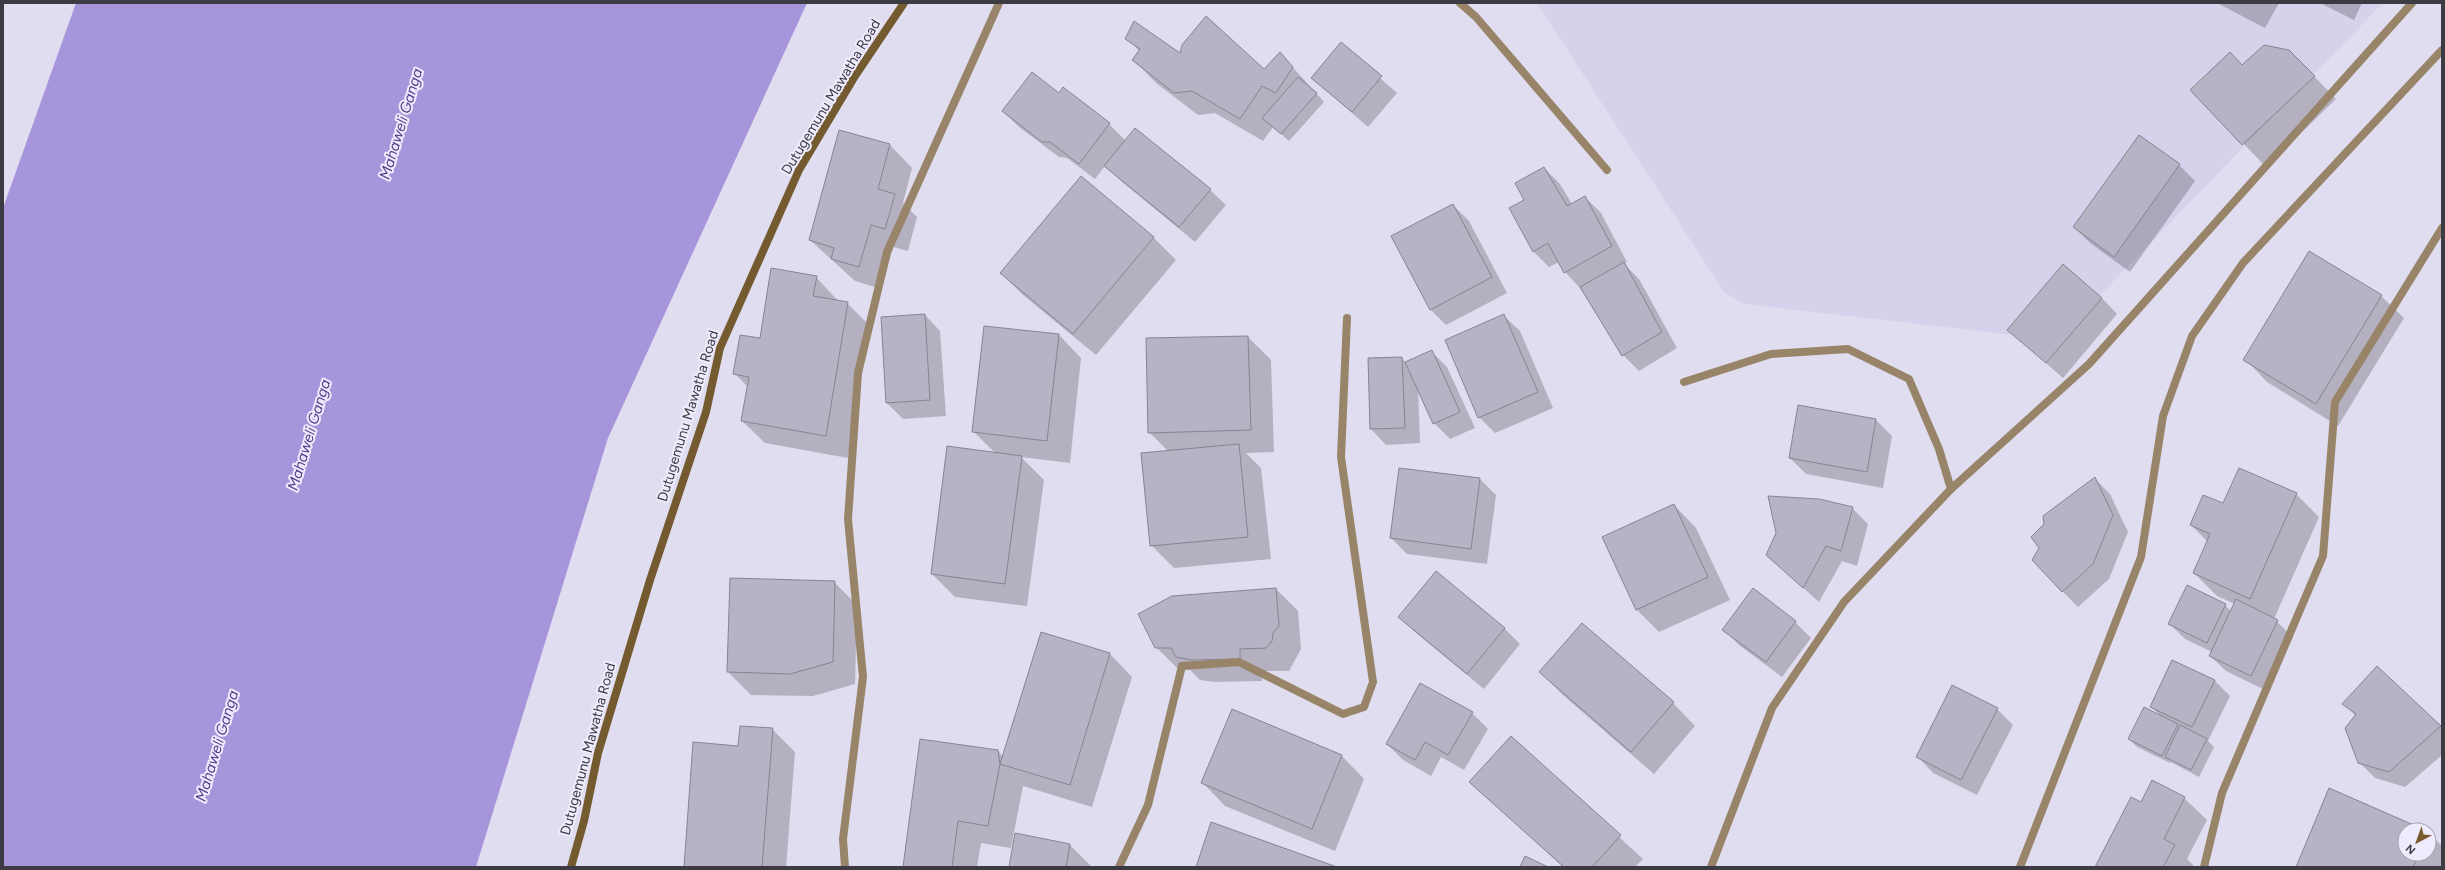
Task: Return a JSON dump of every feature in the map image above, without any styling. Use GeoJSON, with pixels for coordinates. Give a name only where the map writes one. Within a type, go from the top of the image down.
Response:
{"type":"FeatureCollection","features":[{"type":"Feature","properties":{"kind":"street","name":"Dutugemunu Mawatha Road"},"geometry":{"type":"LineString","coordinates":[[571,867],[584,821],[598,753],[650,580],[706,412],[720,348],[799,170],[855,76],[904,3]]}},
{"type":"Feature","properties":{"kind":"street"},"geometry":{"type":"LineString","coordinates":[[845,867],[843,839],[863,678],[848,519],[858,374],[887,252],[999,3]]}},
{"type":"Feature","properties":{"kind":"street"},"geometry":{"type":"LineString","coordinates":[[1460,3],[1476,17],[1607,170]]}},
{"type":"Feature","properties":{"kind":"street"},"geometry":{"type":"LineString","coordinates":[[1711,867],[1772,708],[1844,602],[1951,489],[2089,364],[2412,3]]}},
{"type":"Feature","properties":{"kind":"street"},"geometry":{"type":"LineString","coordinates":[[2020,867],[2141,557],[2163,416],[2192,336],[2243,263],[2442,50]]}},
{"type":"Feature","properties":{"kind":"street"},"geometry":{"type":"LineString","coordinates":[[2204,867],[2222,793],[2324,556],[2335,402],[2442,228]]}},
{"type":"Feature","properties":{"kind":"street"},"geometry":{"type":"LineString","coordinates":[[1120,867],[1148,805],[1182,666],[1239,662],[1343,714],[1364,707],[1373,682],[1341,457],[1347,318]]}},
{"type":"Feature","properties":{"kind":"street"},"geometry":{"type":"LineString","coordinates":[[1684,382],[1771,354],[1848,349],[1909,379],[1939,449],[1951,489]]}},
{"type":"Feature","properties":{"kind":"shaded area"},"geometry":{"type":"Polygon","coordinates":[[[1537,3],[2383,3],[2070,326],[2050,339],[1744,304],[1724,292],[1537,3]]]}},
{"type":"Feature","properties":{"kind":"water","name":"Mahaweli Ganga"},"geometry":{"type":"Polygon","coordinates":[[[76,3],[807,3],[608,438],[476,867],[3,867],[3,208],[76,3]]]}},
{"type":"Feature","properties":{"kind":"building"},"geometry":{"type":"Polygon","coordinates":[[[1206,16],[1264,69],[1280,52],[1293,67],[1276,93],[1262,86],[1240,119],[1192,91],[1174,93],[1132,60],[1140,49],[1125,39],[1134,21],[1180,53],[1182,45],[1206,16]]]}},
{"type":"Feature","properties":{"kind":"building"},"geometry":{"type":"Polygon","coordinates":[[[1341,42],[1382,76],[1352,112],[1311,78],[1341,42]]]}},
{"type":"Feature","properties":{"kind":"building"},"geometry":{"type":"Polygon","coordinates":[[[2264,45],[2289,50],[2315,76],[2242,145],[2190,90],[2230,52],[2242,65],[2264,45]]]}},
{"type":"Feature","properties":{"kind":"building"},"geometry":{"type":"Polygon","coordinates":[[[1032,72],[1059,93],[1063,87],[1110,123],[1079,164],[1050,142],[1042,142],[1002,111],[1032,72]]]}},
{"type":"Feature","properties":{"kind":"building"},"geometry":{"type":"Polygon","coordinates":[[[1298,77],[1317,93],[1281,134],[1262,118],[1298,77]]]}},
{"type":"Feature","properties":{"kind":"building"},"geometry":{"type":"Polygon","coordinates":[[[1135,128],[1211,189],[1179,227],[1104,166],[1135,128]]]}},
{"type":"Feature","properties":{"kind":"building"},"geometry":{"type":"Polygon","coordinates":[[[839,130],[890,144],[878,189],[895,194],[885,229],[871,225],[859,267],[831,259],[834,248],[809,240],[839,130]]]}},
{"type":"Feature","properties":{"kind":"building"},"geometry":{"type":"Polygon","coordinates":[[[2139,135],[2180,164],[2114,257],[2073,227],[2139,135]]]}},
{"type":"Feature","properties":{"kind":"building"},"geometry":{"type":"Polygon","coordinates":[[[1544,167],[1567,206],[1585,196],[1612,246],[1564,273],[1548,243],[1533,252],[1509,208],[1524,200],[1515,183],[1544,167]]]}},
{"type":"Feature","properties":{"kind":"building"},"geometry":{"type":"Polygon","coordinates":[[[1081,176],[1154,237],[1073,334],[1000,273],[1081,176]]]}},
{"type":"Feature","properties":{"kind":"building"},"geometry":{"type":"Polygon","coordinates":[[[1453,204],[1492,277],[1430,310],[1391,236],[1453,204]]]}},
{"type":"Feature","properties":{"kind":"building"},"geometry":{"type":"Polygon","coordinates":[[[2309,251],[2382,295],[2316,404],[2243,360],[2309,251]]]}},
{"type":"Feature","properties":{"kind":"building"},"geometry":{"type":"Polygon","coordinates":[[[1624,262],[1662,332],[1622,356],[1580,287],[1624,262]]]}},
{"type":"Feature","properties":{"kind":"building"},"geometry":{"type":"Polygon","coordinates":[[[2063,264],[2102,298],[2046,363],[2007,330],[2063,264]]]}},
{"type":"Feature","properties":{"kind":"building"},"geometry":{"type":"Polygon","coordinates":[[[771,268],[817,276],[813,296],[848,302],[826,436],[741,421],[749,377],[733,374],[740,335],[760,338],[771,268]]]}},
{"type":"Feature","properties":{"kind":"building"},"geometry":{"type":"Polygon","coordinates":[[[925,314],[930,400],[886,403],[881,317],[925,314]]]}},
{"type":"Feature","properties":{"kind":"building"},"geometry":{"type":"Polygon","coordinates":[[[1504,314],[1538,392],[1478,418],[1445,340],[1504,314]]]}},
{"type":"Feature","properties":{"kind":"building"},"geometry":{"type":"Polygon","coordinates":[[[984,326],[1059,334],[1047,441],[972,432],[984,326]]]}},
{"type":"Feature","properties":{"kind":"building"},"geometry":{"type":"Polygon","coordinates":[[[1248,336],[1251,430],[1148,433],[1146,338],[1248,336]]]}},
{"type":"Feature","properties":{"kind":"building"},"geometry":{"type":"Polygon","coordinates":[[[1432,350],[1460,412],[1433,424],[1405,362],[1432,350]]]}},
{"type":"Feature","properties":{"kind":"building"},"geometry":{"type":"Polygon","coordinates":[[[1402,357],[1405,428],[1370,429],[1368,358],[1402,357]]]}},
{"type":"Feature","properties":{"kind":"building"},"geometry":{"type":"Polygon","coordinates":[[[1798,405],[1876,419],[1867,472],[1789,458],[1798,405]]]}},
{"type":"Feature","properties":{"kind":"building"},"geometry":{"type":"Polygon","coordinates":[[[1239,444],[1248,537],[1150,546],[1141,453],[1239,444]]]}},
{"type":"Feature","properties":{"kind":"building"},"geometry":{"type":"Polygon","coordinates":[[[947,446],[1022,456],[1005,584],[931,574],[947,446]]]}},
{"type":"Feature","properties":{"kind":"building"},"geometry":{"type":"Polygon","coordinates":[[[1399,468],[1480,478],[1471,549],[1390,538],[1399,468]]]}},
{"type":"Feature","properties":{"kind":"building"},"geometry":{"type":"Polygon","coordinates":[[[2239,468],[2297,493],[2250,599],[2193,573],[2210,534],[2190,525],[2203,495],[2223,503],[2239,468]]]}},
{"type":"Feature","properties":{"kind":"building"},"geometry":{"type":"Polygon","coordinates":[[[2095,477],[2113,515],[2093,564],[2062,592],[2032,560],[2039,548],[2031,537],[2044,524],[2043,516],[2095,477]]]}},
{"type":"Feature","properties":{"kind":"building"},"geometry":{"type":"Polygon","coordinates":[[[1768,496],[1819,499],[1853,507],[1841,551],[1826,546],[1803,588],[1766,555],[1776,533],[1768,496]]]}},
{"type":"Feature","properties":{"kind":"building"},"geometry":{"type":"Polygon","coordinates":[[[1674,504],[1708,577],[1636,610],[1602,537],[1674,504]]]}},
{"type":"Feature","properties":{"kind":"building"},"geometry":{"type":"Polygon","coordinates":[[[1436,571],[1505,628],[1467,674],[1398,617],[1436,571]]]}},
{"type":"Feature","properties":{"kind":"building"},"geometry":{"type":"Polygon","coordinates":[[[730,578],[835,581],[833,662],[790,674],[727,672],[730,578]]]}},
{"type":"Feature","properties":{"kind":"building"},"geometry":{"type":"Polygon","coordinates":[[[2187,585],[2226,604],[2207,643],[2168,624],[2187,585]]]}},
{"type":"Feature","properties":{"kind":"building"},"geometry":{"type":"Polygon","coordinates":[[[1276,588],[1279,626],[1273,633],[1272,641],[1266,648],[1240,649],[1240,659],[1191,660],[1176,657],[1171,648],[1155,648],[1138,614],[1172,596],[1276,588]]]}},
{"type":"Feature","properties":{"kind":"building"},"geometry":{"type":"Polygon","coordinates":[[[1753,588],[1796,621],[1766,662],[1722,630],[1753,588]]]}},
{"type":"Feature","properties":{"kind":"building"},"geometry":{"type":"Polygon","coordinates":[[[2236,599],[2278,620],[2251,676],[2209,656],[2236,599]]]}},
{"type":"Feature","properties":{"kind":"building"},"geometry":{"type":"Polygon","coordinates":[[[1582,623],[1674,702],[1631,752],[1539,672],[1582,623]]]}},
{"type":"Feature","properties":{"kind":"building"},"geometry":{"type":"Polygon","coordinates":[[[1041,632],[1110,653],[1070,785],[1000,764],[1041,632]]]}},
{"type":"Feature","properties":{"kind":"building"},"geometry":{"type":"Polygon","coordinates":[[[2172,660],[2215,680],[2192,727],[2150,707],[2172,660]]]}},
{"type":"Feature","properties":{"kind":"building"},"geometry":{"type":"Polygon","coordinates":[[[2377,666],[2441,726],[2389,772],[2358,763],[2345,728],[2356,714],[2342,704],[2377,666]]]}},
{"type":"Feature","properties":{"kind":"building"},"geometry":{"type":"Polygon","coordinates":[[[1420,683],[1473,712],[1448,755],[1425,742],[1415,760],[1386,744],[1420,683]]]}},
{"type":"Feature","properties":{"kind":"building"},"geometry":{"type":"Polygon","coordinates":[[[1952,685],[1998,708],[1961,780],[1916,757],[1952,685]]]}},
{"type":"Feature","properties":{"kind":"building"},"geometry":{"type":"Polygon","coordinates":[[[2144,707],[2178,724],[2162,756],[2128,739],[2144,707]]]}},
{"type":"Feature","properties":{"kind":"building"},"geometry":{"type":"Polygon","coordinates":[[[1232,709],[1342,755],[1312,829],[1201,783],[1232,709]]]}},
{"type":"Feature","properties":{"kind":"building"},"geometry":{"type":"Polygon","coordinates":[[[2180,725],[2207,739],[2191,770],[2165,757],[2180,725]]]}},
{"type":"Feature","properties":{"kind":"building"},"geometry":{"type":"Polygon","coordinates":[[[740,726],[773,728],[762,867],[684,867],[693,742],[738,746],[740,726]]]}},
{"type":"Feature","properties":{"kind":"building"},"geometry":{"type":"Polygon","coordinates":[[[1511,736],[1621,835],[1592,867],[1564,867],[1469,782],[1511,736]]]}},
{"type":"Feature","properties":{"kind":"building"},"geometry":{"type":"Polygon","coordinates":[[[920,739],[998,750],[1000,764],[988,826],[958,821],[952,867],[903,867],[920,739]]]}},
{"type":"Feature","properties":{"kind":"building"},"geometry":{"type":"Polygon","coordinates":[[[2152,780],[2185,797],[2164,839],[2175,845],[2163,867],[2095,867],[2131,797],[2141,802],[2152,780]]]}},
{"type":"Feature","properties":{"kind":"building"},"geometry":{"type":"Polygon","coordinates":[[[2329,788],[2407,822],[2397,822],[2397,862],[2415,862],[2413,867],[2296,867],[2329,788]]]}},
{"type":"Feature","properties":{"kind":"building"},"geometry":{"type":"Polygon","coordinates":[[[1211,822],[1337,867],[1196,867],[1211,822]]]}},
{"type":"Feature","properties":{"kind":"building"},"geometry":{"type":"Polygon","coordinates":[[[1015,833],[1070,844],[1066,867],[1009,867],[1015,833]]]}},
{"type":"Feature","properties":{"kind":"building"},"geometry":{"type":"Polygon","coordinates":[[[1525,856],[1548,867],[1520,867],[1525,856]]]}}]}
